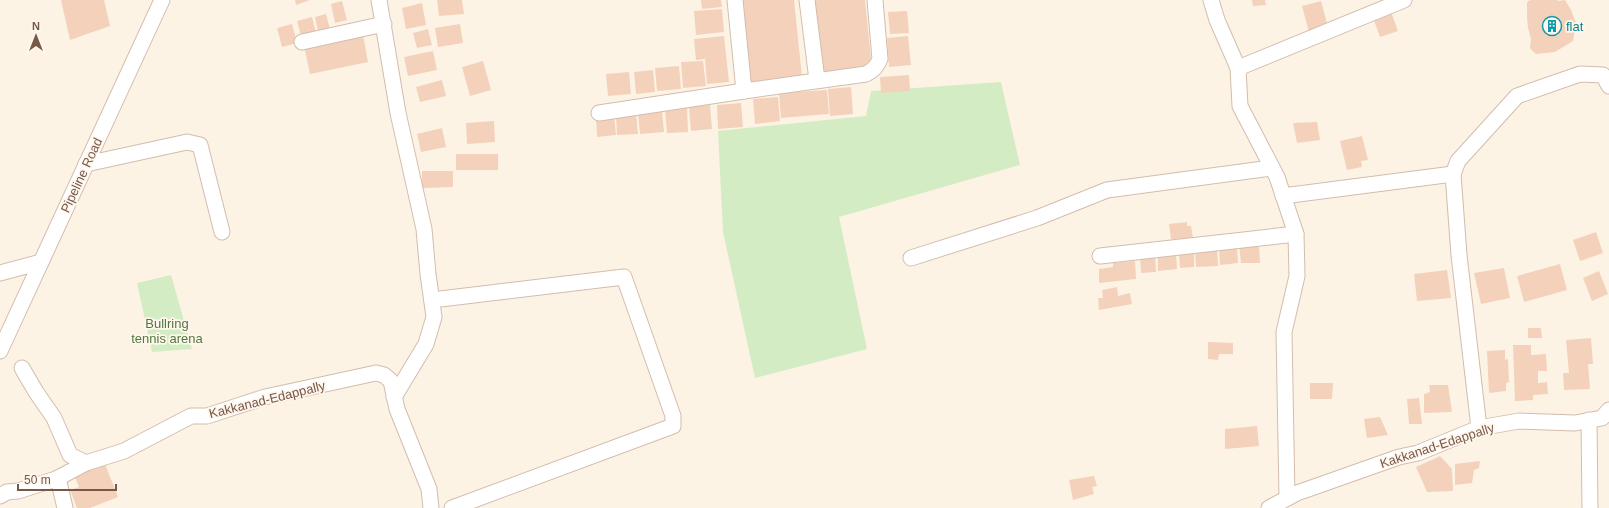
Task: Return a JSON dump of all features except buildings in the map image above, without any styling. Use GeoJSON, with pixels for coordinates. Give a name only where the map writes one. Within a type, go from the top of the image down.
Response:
{"type":"FeatureCollection","features":[{"type":"Feature","properties":{"kind":"street","name":"Pipeline Road"},"geometry":{"type":"LineString","coordinates":[[0,351],[162,0]]}},
{"type":"Feature","properties":{"kind":"street"},"geometry":{"type":"LineString","coordinates":[[379,0],[398,113],[424,229],[434,317],[426,344],[394,397]]}},
{"type":"Feature","properties":{"kind":"street"},"geometry":{"type":"LineString","coordinates":[[735,0],[744,91]]}},
{"type":"Feature","properties":{"kind":"street"},"geometry":{"type":"LineString","coordinates":[[807,0],[817,80]]}},
{"type":"Feature","properties":{"kind":"street"},"geometry":{"type":"LineString","coordinates":[[599,113],[866,74],[878,65],[880,58],[875,0]]}},
{"type":"Feature","properties":{"kind":"street"},"geometry":{"type":"LineString","coordinates":[[1210,0],[1238,68],[1240,106],[1277,177],[1296,234],[1297,276],[1284,332],[1287,498]]}},
{"type":"Feature","properties":{"kind":"street"},"geometry":{"type":"LineString","coordinates":[[1238,68],[1404,0]]}},
{"type":"Feature","properties":{"kind":"street"},"geometry":{"type":"LineString","coordinates":[[302,42],[384,24]]}},
{"type":"Feature","properties":{"kind":"street"},"geometry":{"type":"LineString","coordinates":[[1479,428],[1459,255],[1453,174],[1458,161],[1517,96],[1580,74],[1603,75],[1609,86]]}},
{"type":"Feature","properties":{"kind":"street"},"geometry":{"type":"LineString","coordinates":[[86,164],[187,142],[200,144],[222,232]]}},
{"type":"Feature","properties":{"kind":"street"},"geometry":{"type":"LineString","coordinates":[[911,258],[1037,218],[1106,190],[1271,168]]}},
{"type":"Feature","properties":{"kind":"street"},"geometry":{"type":"LineString","coordinates":[[1283,196],[1453,174]]}},
{"type":"Feature","properties":{"kind":"street"},"geometry":{"type":"LineString","coordinates":[[1100,256],[1296,234]]}},
{"type":"Feature","properties":{"kind":"street"},"geometry":{"type":"LineString","coordinates":[[0,273],[42,262]]}},
{"type":"Feature","properties":{"kind":"street"},"geometry":{"type":"LineString","coordinates":[[432,300],[624,277],[672,416],[672,426],[452,508]]}},
{"type":"Feature","properties":{"kind":"street"},"geometry":{"type":"LineString","coordinates":[[22,368],[54,418],[70,455],[86,463]]}},
{"type":"Feature","properties":{"kind":"street","name":"Kakkanad-Edappally"},"geometry":{"type":"LineString","coordinates":[[0,496],[7,492],[18,491],[58,478],[86,463],[124,451],[191,416],[207,416],[265,397],[376,373],[384,375],[391,381],[397,409],[429,489],[431,508]]}},
{"type":"Feature","properties":{"kind":"street","name":"Kakkanad-Edappally"},"geometry":{"type":"LineString","coordinates":[[1269,508],[1297,493],[1392,460],[1418,453],[1479,428],[1518,421],[1575,423],[1602,418],[1609,410]]}},
{"type":"Feature","properties":{"kind":"street"},"geometry":{"type":"LineString","coordinates":[[1589,420],[1588,477],[1590,508]]}},
{"type":"Feature","properties":{"kind":"street"},"geometry":{"type":"LineString","coordinates":[[58,478],[64,508]]}},
{"type":"Feature","properties":{"kind":"green space"},"geometry":{"type":"Polygon","coordinates":[[[1001,82],[1020,165],[839,217],[867,349],[755,378],[723,232],[718,131],[866,116],[871,91],[1001,82]]]}},
{"type":"Feature","properties":{"kind":"green space","name":"Bullring tennis arena"},"geometry":{"type":"Polygon","coordinates":[[[171,275],[192,349],[152,352],[137,283],[171,275]]]}},
{"type":"Feature","properties":{"kind":"place","name":"flat"},"geometry":{"type":"Point","coordinates":[1552,26]}}]}
